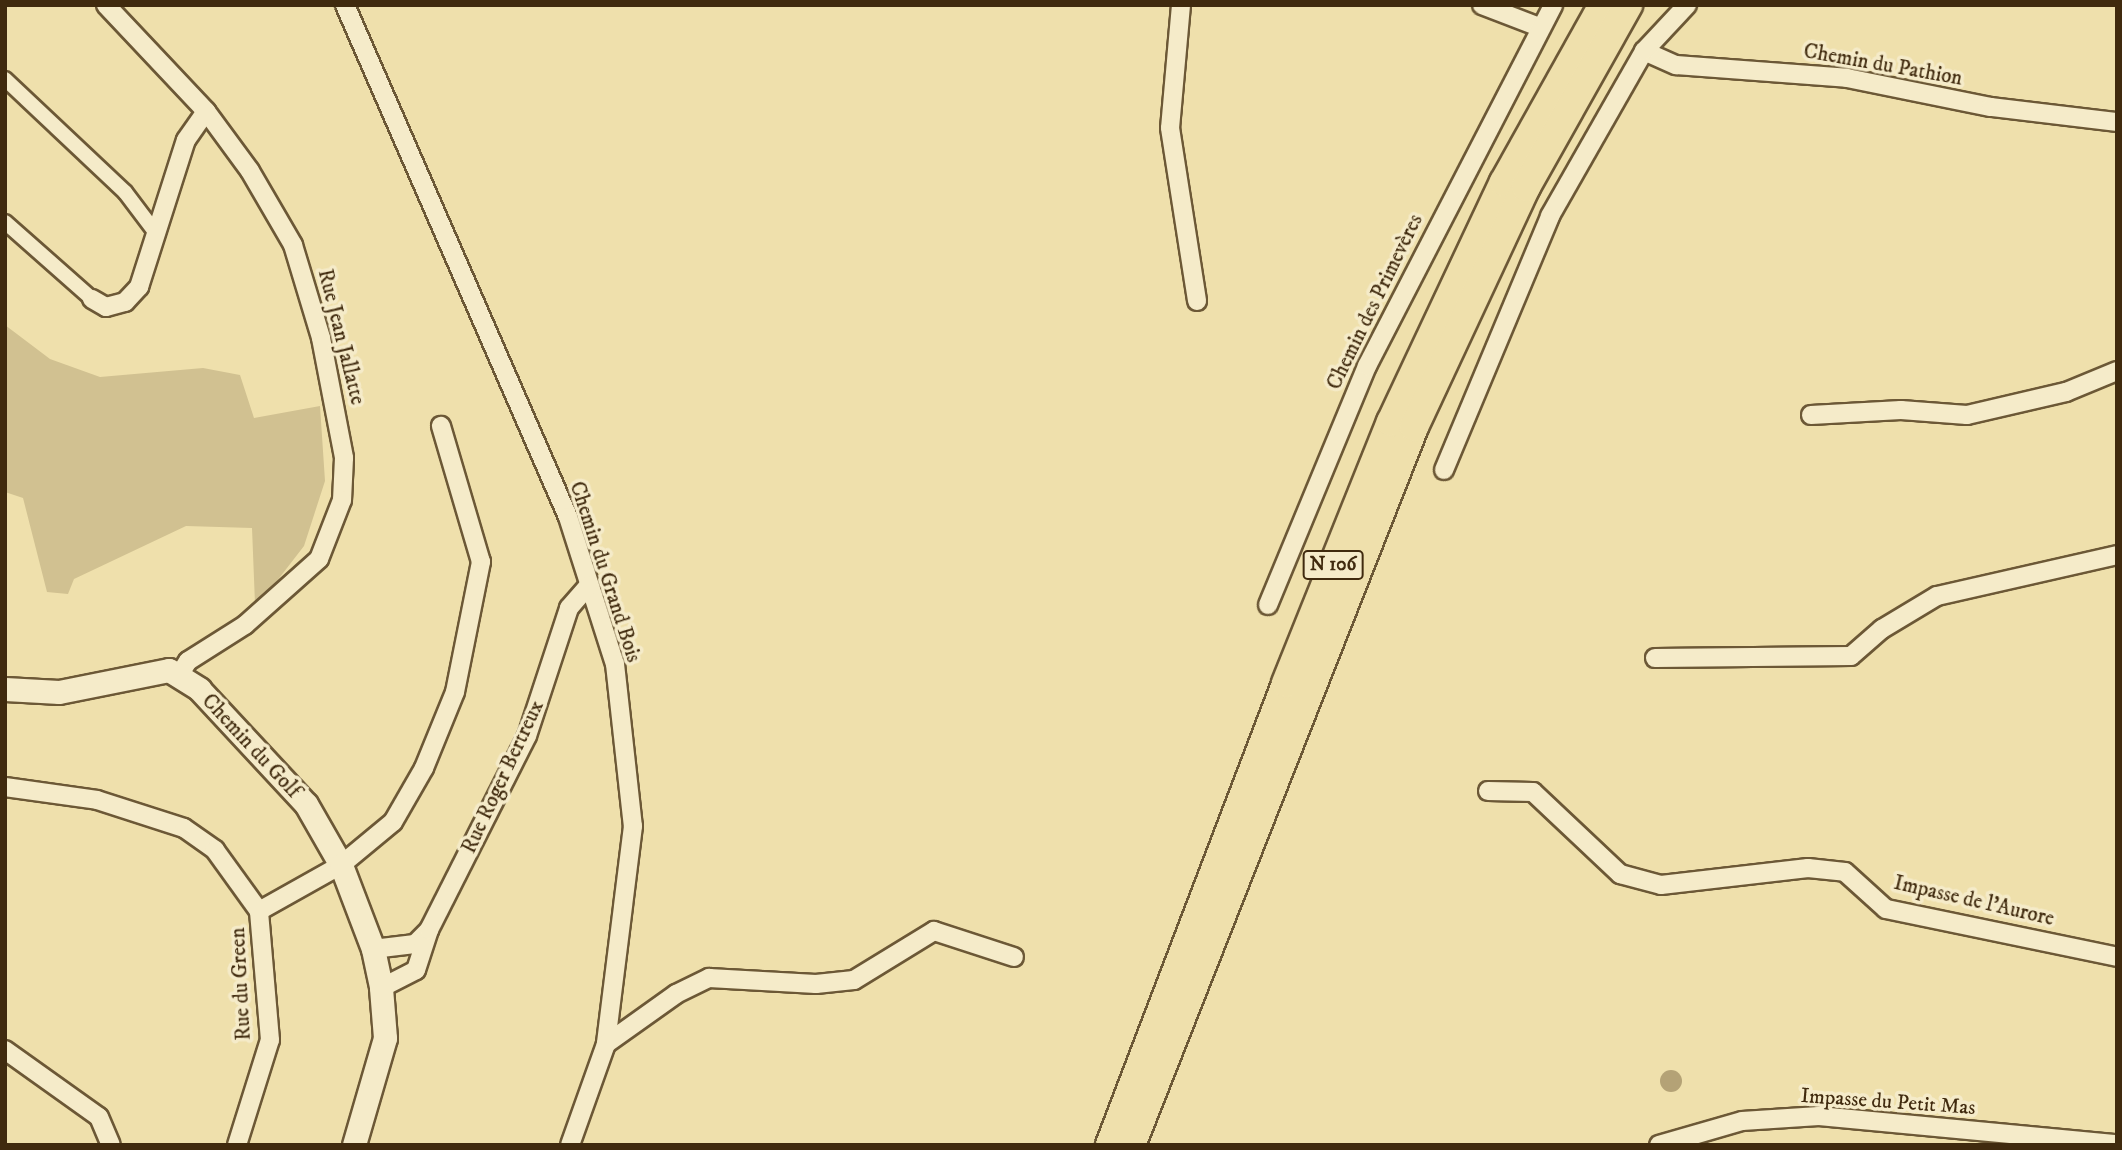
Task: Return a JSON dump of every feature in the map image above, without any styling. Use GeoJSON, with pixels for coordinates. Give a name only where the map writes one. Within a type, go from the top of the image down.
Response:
{"type":"FeatureCollection","features":[{"type":"Feature","properties":{"kind":"main road","name":"N 106"},"geometry":{"type":"LineString","coordinates":[[1110,1145],[1286,683],[1391,422],[1504,182],[1603,5]]}},
{"type":"Feature","properties":{"kind":"main road","name":"N 106"},"geometry":{"type":"LineString","coordinates":[[1130,1145],[1414,427],[1526,187],[1628,5]]}},
{"type":"Feature","properties":{"kind":"street","name":"Rue Jean Jallatte"},"geometry":{"type":"LineString","coordinates":[[106,5],[206,111],[250,171],[293,245],[321,338],[344,458],[342,500],[319,559],[245,625],[188,661],[180,674]]}},
{"type":"Feature","properties":{"kind":"street","name":"Chemin du Grand Bois"},"geometry":{"type":"LineString","coordinates":[[345,5],[568,517],[615,664],[633,826],[606,1044],[570,1145]]}},
{"type":"Feature","properties":{"kind":"street"},"geometry":{"type":"LineString","coordinates":[[1181,5],[1170,128],[1197,301]]}},
{"type":"Feature","properties":{"kind":"street"},"geometry":{"type":"LineString","coordinates":[[1482,5],[1539,27]]}},
{"type":"Feature","properties":{"kind":"street","name":"Chemin des Primevères"},"geometry":{"type":"LineString","coordinates":[[1268,604],[1367,366],[1539,27],[1553,5]]}},
{"type":"Feature","properties":{"kind":"street"},"geometry":{"type":"LineString","coordinates":[[1444,470],[1550,215],[1644,51],[1687,5]]}},
{"type":"Feature","properties":{"kind":"street","name":"Chemin du Pathion"},"geometry":{"type":"LineString","coordinates":[[1644,51],[1675,65],[1847,78],[1991,107],[2117,122]]}},
{"type":"Feature","properties":{"kind":"street"},"geometry":{"type":"LineString","coordinates":[[5,79],[125,192],[156,233]]}},
{"type":"Feature","properties":{"kind":"street"},"geometry":{"type":"LineString","coordinates":[[5,222],[92,299],[106,307],[125,302],[139,287],[186,141],[206,111]]}},
{"type":"Feature","properties":{"kind":"street"},"geometry":{"type":"LineString","coordinates":[[1811,415],[1901,411],[1967,415],[2066,392],[2117,370]]}},
{"type":"Feature","properties":{"kind":"street","name":"Rue du Green"},"geometry":{"type":"LineString","coordinates":[[237,1145],[270,1040],[260,911],[341,864],[393,822],[424,768],[455,692],[468,645],[481,562],[441,426]]}},
{"type":"Feature","properties":{"kind":"street"},"geometry":{"type":"LineString","coordinates":[[1655,658],[1851,656],[1882,629],[1937,596],[2117,555]]}},
{"type":"Feature","properties":{"kind":"street","name":"Rue Roger Bertreux"},"geometry":{"type":"LineString","coordinates":[[381,988],[416,970],[429,930],[527,736],[569,608],[589,585]]}},
{"type":"Feature","properties":{"kind":"street"},"geometry":{"type":"LineString","coordinates":[[5,689],[59,692],[149,671],[180,674]]}},
{"type":"Feature","properties":{"kind":"street","name":"Chemin du Golf"},"geometry":{"type":"LineString","coordinates":[[180,674],[306,804],[341,864],[373,949],[381,988]]}},
{"type":"Feature","properties":{"kind":"street"},"geometry":{"type":"LineString","coordinates":[[5,788],[97,800],[184,828],[235,871],[260,911]]}},
{"type":"Feature","properties":{"kind":"street","name":"Impasse de l'Aurore"},"geometry":{"type":"LineString","coordinates":[[1488,791],[1533,792],[1620,874],[1661,885],[1808,868],[1845,872],[1886,909],[2117,957]]}},
{"type":"Feature","properties":{"kind":"street"},"geometry":{"type":"LineString","coordinates":[[373,949],[415,944],[429,930]]}},
{"type":"Feature","properties":{"kind":"street"},"geometry":{"type":"LineString","coordinates":[[606,1044],[676,994],[709,978],[816,984],[855,980],[934,931],[1014,957]]}},
{"type":"Feature","properties":{"kind":"street"},"geometry":{"type":"LineString","coordinates":[[354,1145],[384,1038],[381,988]]}},
{"type":"Feature","properties":{"kind":"street"},"geometry":{"type":"LineString","coordinates":[[5,1050],[99,1117],[111,1145]]}},
{"type":"Feature","properties":{"kind":"street","name":"Impasse du Petit Mas"},"geometry":{"type":"LineString","coordinates":[[1659,1145],[1742,1122],[1819,1116],[2117,1144]]}},
{"type":"Feature","properties":{"kind":"shaded area"},"geometry":{"type":"Polygon","coordinates":[[[5,325],[50,359],[100,377],[203,368],[240,375],[254,418],[320,406],[325,481],[304,546],[263,599],[255,604],[252,528],[186,526],[74,579],[68,594],[47,592],[23,498],[5,492],[5,325]]]}},
{"type":"Feature","properties":{"kind":"shaded area"},"geometry":{"type":"Polygon","coordinates":[[[1671,1070],[1679,1073],[1682,1081],[1679,1089],[1671,1092],[1663,1089],[1660,1081],[1663,1073],[1671,1070]]]}}]}
